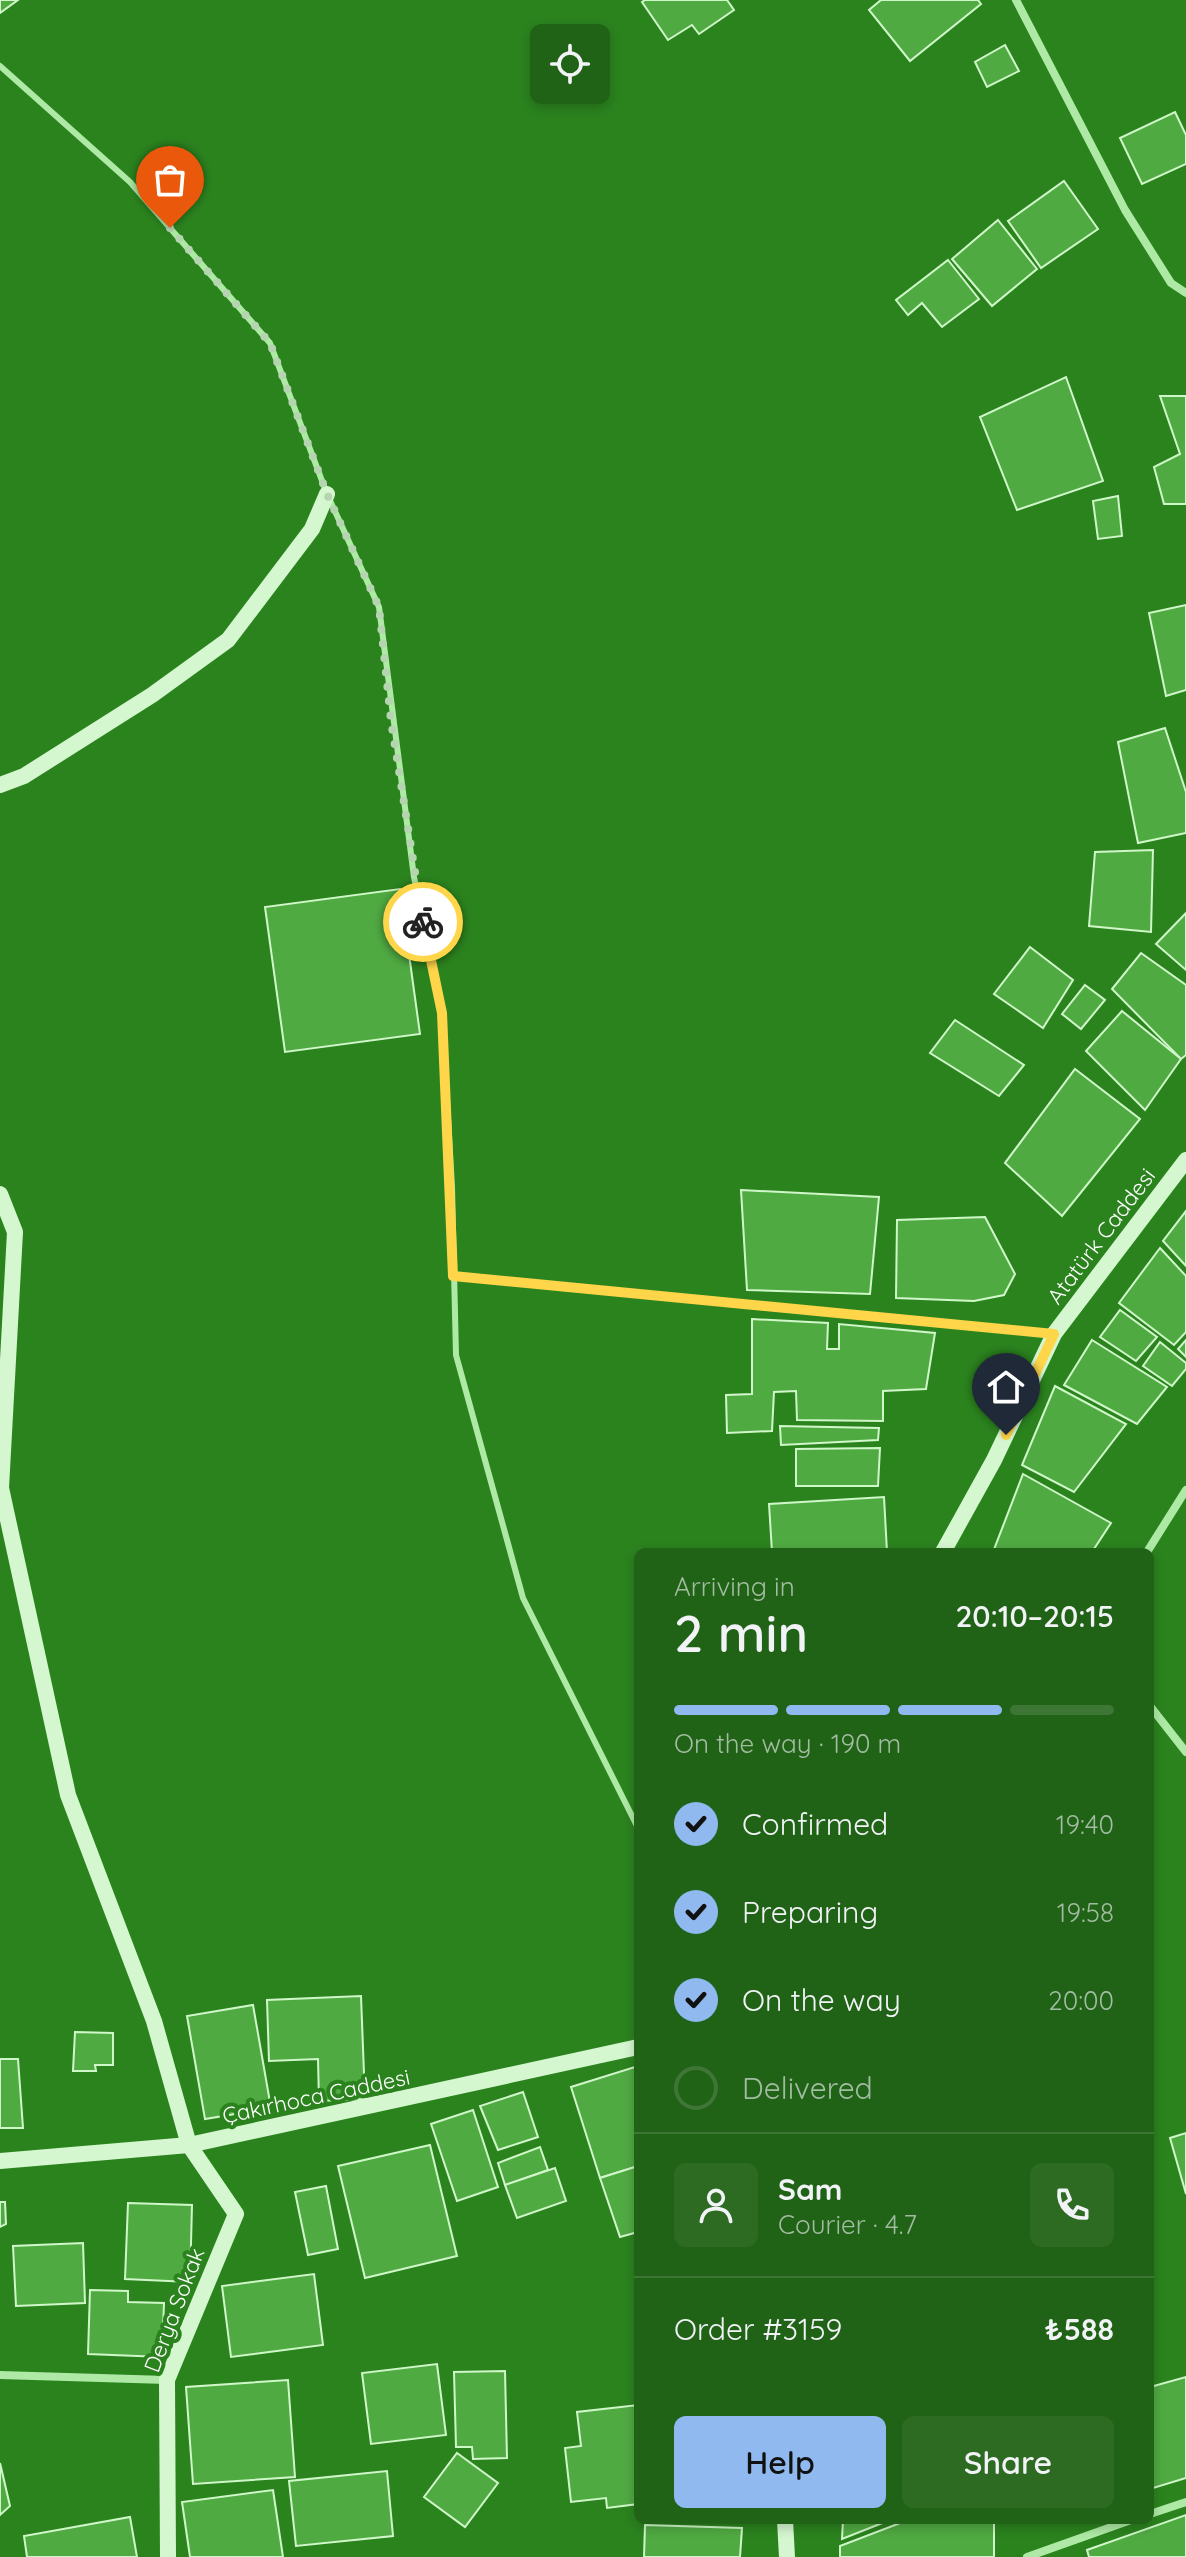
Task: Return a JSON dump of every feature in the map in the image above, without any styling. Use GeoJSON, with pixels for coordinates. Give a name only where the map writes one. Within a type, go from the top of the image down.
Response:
{"type":"FeatureCollection","features":[{"type":"Feature","properties":{"kind":"street"},"geometry":{"type":"LineString","coordinates":[[1016,0],[1125,210],[1171,283],[1186,293]]}},
{"type":"Feature","properties":{"kind":"street"},"geometry":{"type":"LineString","coordinates":[[0,785],[24,776],[139,703],[228,640],[312,529],[327,494]]}},
{"type":"Feature","properties":{"kind":"street","name":"Atatürk Caddesi"},"geometry":{"type":"LineString","coordinates":[[945,1548],[994,1460],[1054,1334],[1183,1171]]}},
{"type":"Feature","properties":{"kind":"street"},"geometry":{"type":"LineString","coordinates":[[0,1194],[15,1232],[1,1488],[4,1519],[68,1795],[154,2021],[189,2145]]}},
{"type":"Feature","properties":{"kind":"street"},"geometry":{"type":"LineString","coordinates":[[453,1276],[1054,1334]]}},
{"type":"Feature","properties":{"kind":"street"},"geometry":{"type":"LineString","coordinates":[[1150,1548],[1186,1490]]}},
{"type":"Feature","properties":{"kind":"street"},"geometry":{"type":"LineString","coordinates":[[1154,1711],[1186,1752]]}},
{"type":"Feature","properties":{"kind":"street","name":"Çakırhoca Caddesi"},"geometry":{"type":"LineString","coordinates":[[0,2161],[189,2145],[634,2048]]}},
{"type":"Feature","properties":{"kind":"street","name":"Derya Sokak"},"geometry":{"type":"LineString","coordinates":[[168,2557],[167,2380],[236,2214],[189,2145]]}},
{"type":"Feature","properties":{"kind":"street"},"geometry":{"type":"LineString","coordinates":[[0,2375],[167,2380]]}},
{"type":"Feature","properties":{"kind":"street"},"geometry":{"type":"LineString","coordinates":[[1154,2513],[1186,2502]]}},
{"type":"Feature","properties":{"kind":"street"},"geometry":{"type":"LineString","coordinates":[[785,2524],[787,2557]]}},
{"type":"Feature","properties":{"kind":"street"},"geometry":{"type":"LineString","coordinates":[[1027,2557],[1120,2524]]}},
{"type":"Feature","properties":{"kind":"lane"},"geometry":{"type":"LineString","coordinates":[[0,66],[130,182],[270,343],[327,494],[379,607],[414,877],[442,1013],[456,1355],[523,1598],[634,1820]]}},
{"type":"Feature","properties":{"kind":"building"},"geometry":{"type":"Polygon","coordinates":[[[0,0],[18,0],[0,13],[0,0]]]}},
{"type":"Feature","properties":{"kind":"building"},"geometry":{"type":"Polygon","coordinates":[[[727,0],[734,10],[699,34],[692,25],[668,40],[642,2],[727,0]]]}},
{"type":"Feature","properties":{"kind":"building"},"geometry":{"type":"Polygon","coordinates":[[[881,0],[978,0],[981,4],[910,61],[869,10],[881,0]]]}},
{"type":"Feature","properties":{"kind":"building"},"geometry":{"type":"Polygon","coordinates":[[[1005,45],[1019,71],[987,87],[975,62],[1005,45]]]}},
{"type":"Feature","properties":{"kind":"building"},"geometry":{"type":"Polygon","coordinates":[[[1175,112],[1186,135],[1186,164],[1142,184],[1120,138],[1175,112]]]}},
{"type":"Feature","properties":{"kind":"building"},"geometry":{"type":"Polygon","coordinates":[[[1064,181],[1098,229],[1041,268],[1008,221],[1064,181]]]}},
{"type":"Feature","properties":{"kind":"building"},"geometry":{"type":"Polygon","coordinates":[[[998,220],[1037,269],[992,306],[952,259],[998,220]]]}},
{"type":"Feature","properties":{"kind":"building"},"geometry":{"type":"Polygon","coordinates":[[[948,260],[979,299],[942,327],[922,303],[908,315],[896,300],[948,260]]]}},
{"type":"Feature","properties":{"kind":"building"},"geometry":{"type":"Polygon","coordinates":[[[1066,377],[1103,481],[1017,510],[980,417],[1066,377]]]}},
{"type":"Feature","properties":{"kind":"building"},"geometry":{"type":"Polygon","coordinates":[[[1160,396],[1186,396],[1186,504],[1164,504],[1154,467],[1180,454],[1160,396]]]}},
{"type":"Feature","properties":{"kind":"building"},"geometry":{"type":"Polygon","coordinates":[[[1118,496],[1122,536],[1098,539],[1093,501],[1118,496]]]}},
{"type":"Feature","properties":{"kind":"building"},"geometry":{"type":"Polygon","coordinates":[[[1186,605],[1186,690],[1166,696],[1149,613],[1186,605]]]}},
{"type":"Feature","properties":{"kind":"building"},"geometry":{"type":"Polygon","coordinates":[[[1165,728],[1186,792],[1186,833],[1138,843],[1118,742],[1165,728]]]}},
{"type":"Feature","properties":{"kind":"building"},"geometry":{"type":"Polygon","coordinates":[[[1153,850],[1151,932],[1089,926],[1095,852],[1153,850]]]}},
{"type":"Feature","properties":{"kind":"building"},"geometry":{"type":"Polygon","coordinates":[[[400,889],[420,1034],[285,1052],[265,907],[400,889]]]}},
{"type":"Feature","properties":{"kind":"building"},"geometry":{"type":"Polygon","coordinates":[[[1186,913],[1186,970],[1156,944],[1186,913]]]}},
{"type":"Feature","properties":{"kind":"building"},"geometry":{"type":"Polygon","coordinates":[[[1030,947],[1073,980],[1043,1028],[994,994],[1030,947]]]}},
{"type":"Feature","properties":{"kind":"building"},"geometry":{"type":"Polygon","coordinates":[[[1141,953],[1186,985],[1186,1055],[1181,1059],[1112,989],[1141,953]]]}},
{"type":"Feature","properties":{"kind":"building"},"geometry":{"type":"Polygon","coordinates":[[[1085,985],[1105,1000],[1081,1029],[1062,1014],[1085,985]]]}},
{"type":"Feature","properties":{"kind":"building"},"geometry":{"type":"Polygon","coordinates":[[[1122,1011],[1181,1059],[1145,1110],[1086,1051],[1122,1011]]]}},
{"type":"Feature","properties":{"kind":"building"},"geometry":{"type":"Polygon","coordinates":[[[955,1020],[1024,1065],[999,1096],[930,1053],[955,1020]]]}},
{"type":"Feature","properties":{"kind":"building"},"geometry":{"type":"Polygon","coordinates":[[[1075,1069],[1140,1119],[1062,1216],[1005,1163],[1075,1069]]]}},
{"type":"Feature","properties":{"kind":"building"},"geometry":{"type":"Polygon","coordinates":[[[741,1190],[879,1197],[870,1294],[747,1290],[741,1190]]]}},
{"type":"Feature","properties":{"kind":"building"},"geometry":{"type":"Polygon","coordinates":[[[1186,1211],[1186,1266],[1163,1241],[1186,1211]]]}},
{"type":"Feature","properties":{"kind":"building"},"geometry":{"type":"Polygon","coordinates":[[[985,1217],[1015,1274],[1004,1295],[974,1301],[896,1298],[897,1220],[985,1217]]]}},
{"type":"Feature","properties":{"kind":"building"},"geometry":{"type":"Polygon","coordinates":[[[1160,1248],[1186,1276],[1186,1332],[1174,1345],[1119,1303],[1160,1248]]]}},
{"type":"Feature","properties":{"kind":"building"},"geometry":{"type":"Polygon","coordinates":[[[1120,1310],[1157,1337],[1136,1361],[1100,1337],[1120,1310]]]}},
{"type":"Feature","properties":{"kind":"building"},"geometry":{"type":"Polygon","coordinates":[[[752,1319],[828,1323],[827,1349],[839,1349],[839,1324],[935,1333],[926,1389],[883,1391],[883,1421],[797,1420],[796,1391],[774,1392],[772,1431],[727,1433],[726,1395],[752,1394],[752,1319]]]}},
{"type":"Feature","properties":{"kind":"building"},"geometry":{"type":"Polygon","coordinates":[[[1092,1340],[1167,1387],[1137,1424],[1064,1385],[1092,1340]]]}},
{"type":"Feature","properties":{"kind":"building"},"geometry":{"type":"Polygon","coordinates":[[[1186,1340],[1186,1357],[1178,1349],[1186,1340]]]}},
{"type":"Feature","properties":{"kind":"building"},"geometry":{"type":"Polygon","coordinates":[[[1160,1342],[1186,1363],[1186,1369],[1172,1386],[1143,1366],[1160,1342]]]}},
{"type":"Feature","properties":{"kind":"building"},"geometry":{"type":"Polygon","coordinates":[[[1055,1386],[1126,1424],[1074,1492],[1022,1465],[1055,1386]]]}},
{"type":"Feature","properties":{"kind":"building"},"geometry":{"type":"Polygon","coordinates":[[[780,1426],[879,1428],[878,1440],[781,1445],[780,1426]]]}},
{"type":"Feature","properties":{"kind":"building"},"geometry":{"type":"Polygon","coordinates":[[[880,1448],[878,1486],[796,1486],[796,1449],[880,1448]]]}},
{"type":"Feature","properties":{"kind":"building"},"geometry":{"type":"Polygon","coordinates":[[[1023,1474],[1111,1523],[1095,1548],[995,1548],[1023,1474]]]}},
{"type":"Feature","properties":{"kind":"building"},"geometry":{"type":"Polygon","coordinates":[[[884,1497],[887,1548],[772,1548],[769,1504],[884,1497]]]}},
{"type":"Feature","properties":{"kind":"building"},"geometry":{"type":"Polygon","coordinates":[[[361,1996],[365,2099],[319,2101],[318,2059],[269,2061],[267,2000],[361,1996]]]}},
{"type":"Feature","properties":{"kind":"building"},"geometry":{"type":"Polygon","coordinates":[[[253,2005],[271,2108],[205,2119],[187,2016],[253,2005]]]}},
{"type":"Feature","properties":{"kind":"building"},"geometry":{"type":"Polygon","coordinates":[[[75,2032],[113,2033],[113,2065],[95,2065],[96,2071],[73,2071],[75,2032]]]}},
{"type":"Feature","properties":{"kind":"building"},"geometry":{"type":"Polygon","coordinates":[[[0,2059],[18,2059],[23,2128],[0,2128],[0,2059]]]}},
{"type":"Feature","properties":{"kind":"building"},"geometry":{"type":"Polygon","coordinates":[[[634,2067],[634,2167],[600,2178],[571,2087],[634,2067]]]}},
{"type":"Feature","properties":{"kind":"building"},"geometry":{"type":"Polygon","coordinates":[[[523,2092],[538,2137],[498,2150],[480,2106],[523,2092]]]}},
{"type":"Feature","properties":{"kind":"building"},"geometry":{"type":"Polygon","coordinates":[[[473,2110],[498,2187],[457,2201],[431,2124],[473,2110]]]}},
{"type":"Feature","properties":{"kind":"building"},"geometry":{"type":"Polygon","coordinates":[[[1186,2133],[1186,2194],[1170,2138],[1186,2133]]]}},
{"type":"Feature","properties":{"kind":"building"},"geometry":{"type":"Polygon","coordinates":[[[430,2145],[457,2256],[365,2278],[338,2166],[430,2145]]]}},
{"type":"Feature","properties":{"kind":"building"},"geometry":{"type":"Polygon","coordinates":[[[540,2147],[548,2170],[505,2185],[498,2163],[540,2147]]]}},
{"type":"Feature","properties":{"kind":"building"},"geometry":{"type":"Polygon","coordinates":[[[634,2167],[634,2233],[620,2237],[600,2178],[634,2167]]]}},
{"type":"Feature","properties":{"kind":"building"},"geometry":{"type":"Polygon","coordinates":[[[555,2168],[566,2201],[517,2218],[505,2185],[555,2168]]]}},
{"type":"Feature","properties":{"kind":"building"},"geometry":{"type":"Polygon","coordinates":[[[326,2186],[338,2249],[308,2255],[295,2192],[326,2186]]]}},
{"type":"Feature","properties":{"kind":"building"},"geometry":{"type":"Polygon","coordinates":[[[0,2202],[5,2202],[6,2224],[0,2227],[0,2202]]]}},
{"type":"Feature","properties":{"kind":"building"},"geometry":{"type":"Polygon","coordinates":[[[128,2203],[192,2205],[190,2282],[125,2279],[128,2203]]]}},
{"type":"Feature","properties":{"kind":"building"},"geometry":{"type":"Polygon","coordinates":[[[83,2243],[85,2303],[16,2306],[13,2246],[83,2243]]]}},
{"type":"Feature","properties":{"kind":"building"},"geometry":{"type":"Polygon","coordinates":[[[314,2274],[323,2345],[231,2357],[222,2286],[314,2274]]]}},
{"type":"Feature","properties":{"kind":"building"},"geometry":{"type":"Polygon","coordinates":[[[90,2290],[128,2291],[128,2302],[164,2303],[162,2357],[88,2354],[90,2290]]]}},
{"type":"Feature","properties":{"kind":"building"},"geometry":{"type":"Polygon","coordinates":[[[437,2364],[446,2435],[371,2444],[362,2373],[437,2364]]]}},
{"type":"Feature","properties":{"kind":"building"},"geometry":{"type":"Polygon","coordinates":[[[505,2371],[507,2458],[473,2459],[472,2447],[456,2447],[454,2372],[505,2371]]]}},
{"type":"Feature","properties":{"kind":"building"},"geometry":{"type":"Polygon","coordinates":[[[1186,2377],[1186,2478],[1154,2488],[1154,2386],[1186,2377]]]}},
{"type":"Feature","properties":{"kind":"building"},"geometry":{"type":"Polygon","coordinates":[[[288,2380],[295,2477],[193,2484],[186,2387],[288,2380]]]}},
{"type":"Feature","properties":{"kind":"building"},"geometry":{"type":"Polygon","coordinates":[[[634,2405],[634,2505],[607,2508],[606,2498],[571,2502],[565,2448],[581,2446],[577,2412],[634,2405]]]}},
{"type":"Feature","properties":{"kind":"building"},"geometry":{"type":"Polygon","coordinates":[[[457,2453],[498,2483],[465,2527],[424,2497],[457,2453]]]}},
{"type":"Feature","properties":{"kind":"building"},"geometry":{"type":"Polygon","coordinates":[[[0,2463],[10,2506],[0,2515],[0,2463]]]}},
{"type":"Feature","properties":{"kind":"building"},"geometry":{"type":"Polygon","coordinates":[[[387,2471],[393,2536],[296,2546],[289,2481],[387,2471]]]}},
{"type":"Feature","properties":{"kind":"building"},"geometry":{"type":"Polygon","coordinates":[[[273,2490],[283,2557],[190,2557],[182,2502],[273,2490]]]}},
{"type":"Feature","properties":{"kind":"building"},"geometry":{"type":"Polygon","coordinates":[[[1186,2515],[1186,2557],[1089,2557],[1087,2550],[1186,2515]]]}},
{"type":"Feature","properties":{"kind":"building"},"geometry":{"type":"Polygon","coordinates":[[[130,2517],[137,2557],[27,2557],[24,2536],[130,2517]]]}},
{"type":"Feature","properties":{"kind":"building"},"geometry":{"type":"Polygon","coordinates":[[[843,2524],[880,2524],[842,2539],[843,2524]]]}},
{"type":"Feature","properties":{"kind":"building"},"geometry":{"type":"Polygon","coordinates":[[[898,2524],[994,2524],[994,2557],[840,2557],[840,2546],[898,2524]]]}},
{"type":"Feature","properties":{"kind":"building"},"geometry":{"type":"Polygon","coordinates":[[[645,2525],[742,2528],[740,2557],[644,2557],[645,2525]]]}},
{"type":"Feature","properties":{"kind":"way so far"},"geometry":{"type":"LineString","coordinates":[[170,228],[270,343],[327,494],[379,607],[391,721],[423,922]]}},
{"type":"Feature","properties":{"kind":"route"},"geometry":{"type":"LineString","coordinates":[[423,922],[442,1013],[452,1187],[453,1276],[1054,1334],[1006,1435]]}}]}
